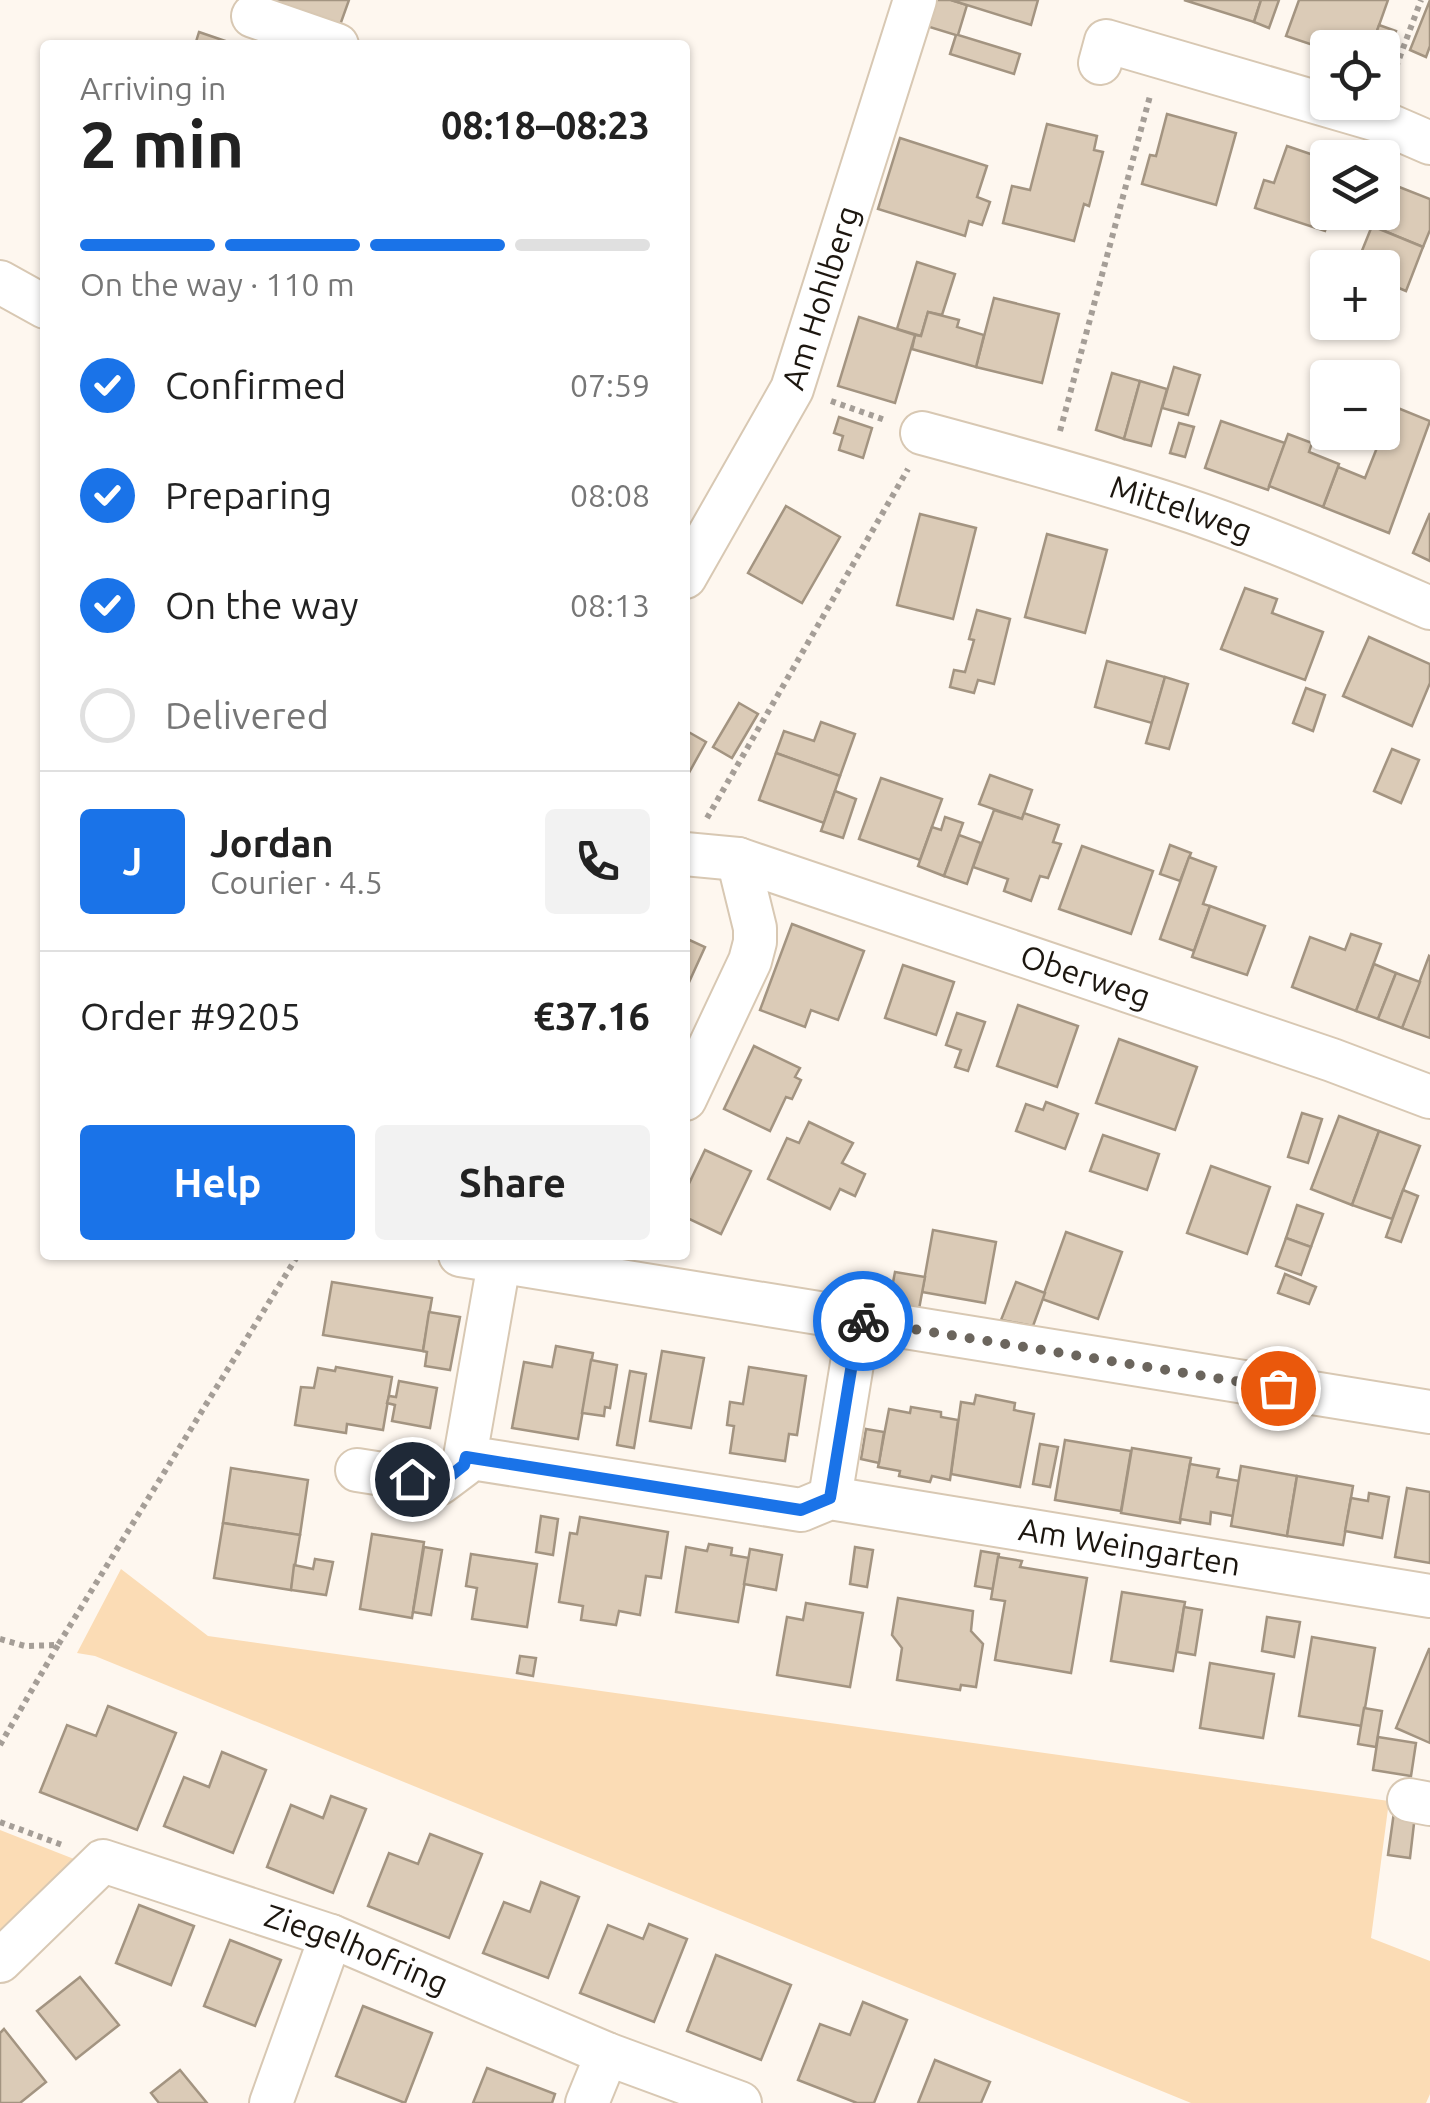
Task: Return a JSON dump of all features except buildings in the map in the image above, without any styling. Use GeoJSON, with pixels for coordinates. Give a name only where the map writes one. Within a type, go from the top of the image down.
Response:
{"type":"FeatureCollection","features":[{"type":"Feature","properties":{"kind":"street","name":"Am Hohlberg"},"geometry":{"type":"LineString","coordinates":[[690,568],[792,389],[915,0]]}},
{"type":"Feature","properties":{"kind":"street"},"geometry":{"type":"LineString","coordinates":[[253,16],[323,40]]}},
{"type":"Feature","properties":{"kind":"street"},"geometry":{"type":"LineString","coordinates":[[1100,63],[1106,41],[1310,100]]}},
{"type":"Feature","properties":{"kind":"street"},"geometry":{"type":"LineString","coordinates":[[1377,120],[1430,143]]}},
{"type":"Feature","properties":{"kind":"street"},"geometry":{"type":"LineString","coordinates":[[0,282],[40,304]]}},
{"type":"Feature","properties":{"kind":"street","name":"Mittelweg"},"geometry":{"type":"LineString","coordinates":[[922,434],[1050,467],[1205,517],[1313,557],[1430,608]]}},
{"type":"Feature","properties":{"kind":"street","name":"Oberweg"},"geometry":{"type":"LineString","coordinates":[[691,844],[1332,1060],[1430,1097]]}},
{"type":"Feature","properties":{"kind":"street"},"geometry":{"type":"LineString","coordinates":[[690,1088],[750,961],[755,942],[738,859]]}},
{"type":"Feature","properties":{"kind":"street"},"geometry":{"type":"LineString","coordinates":[[357,1470],[440,1484],[464,1465],[480,1260]]}},
{"type":"Feature","properties":{"kind":"street"},"geometry":{"type":"LineString","coordinates":[[486,1260],[1430,1412]]}},
{"type":"Feature","properties":{"kind":"street"},"geometry":{"type":"LineString","coordinates":[[830,1498],[859,1321]]}},
{"type":"Feature","properties":{"kind":"street","name":"Am Weingarten"},"geometry":{"type":"LineString","coordinates":[[466,1457],[801,1510],[830,1498],[1430,1596]]}},
{"type":"Feature","properties":{"kind":"street"},"geometry":{"type":"LineString","coordinates":[[0,1961],[104,1860]]}},
{"type":"Feature","properties":{"kind":"street","name":"Ziegelhofring"},"geometry":{"type":"LineString","coordinates":[[104,1860],[330,1936],[607,2054],[740,2103]]}},
{"type":"Feature","properties":{"kind":"street"},"geometry":{"type":"LineString","coordinates":[[271,2103],[330,1936]]}},
{"type":"Feature","properties":{"kind":"street"},"geometry":{"type":"LineString","coordinates":[[588,2103],[607,2054]]}},
{"type":"Feature","properties":{"kind":"path"},"geometry":{"type":"LineString","coordinates":[[1400,57],[1421,0]]}},
{"type":"Feature","properties":{"kind":"path"},"geometry":{"type":"LineString","coordinates":[[1050,467],[1161,56]]}},
{"type":"Feature","properties":{"kind":"path"},"geometry":{"type":"LineString","coordinates":[[691,844],[910,465],[922,434],[792,389]]}},
{"type":"Feature","properties":{"kind":"path"},"geometry":{"type":"LineString","coordinates":[[0,1746],[295,1260]]}},
{"type":"Feature","properties":{"kind":"path"},"geometry":{"type":"LineString","coordinates":[[0,1639],[24,1646],[58,1645]]}},
{"type":"Feature","properties":{"kind":"path"},"geometry":{"type":"LineString","coordinates":[[0,1822],[104,1860]]}},
{"type":"Feature","properties":{"kind":"shaded area"},"geometry":{"type":"Polygon","coordinates":[[[121,1569],[208,1636],[1389,1801],[1371,1938],[1430,1961],[1430,2094],[1426,2103],[1191,2103],[95,1656],[77,1653],[121,1569]]]}},
{"type":"Feature","properties":{"kind":"shaded area"},"geometry":{"type":"Polygon","coordinates":[[[0,1830],[74,1859],[0,1944],[0,1830]]]}},
{"type":"Feature","properties":{"kind":"way so far"},"geometry":{"type":"LineString","coordinates":[[863,1321],[1278,1388]]}},
{"type":"Feature","properties":{"kind":"route"},"geometry":{"type":"LineString","coordinates":[[412,1479],[440,1484],[464,1465],[466,1457],[801,1510],[830,1498],[859,1321],[863,1321]]}}]}
